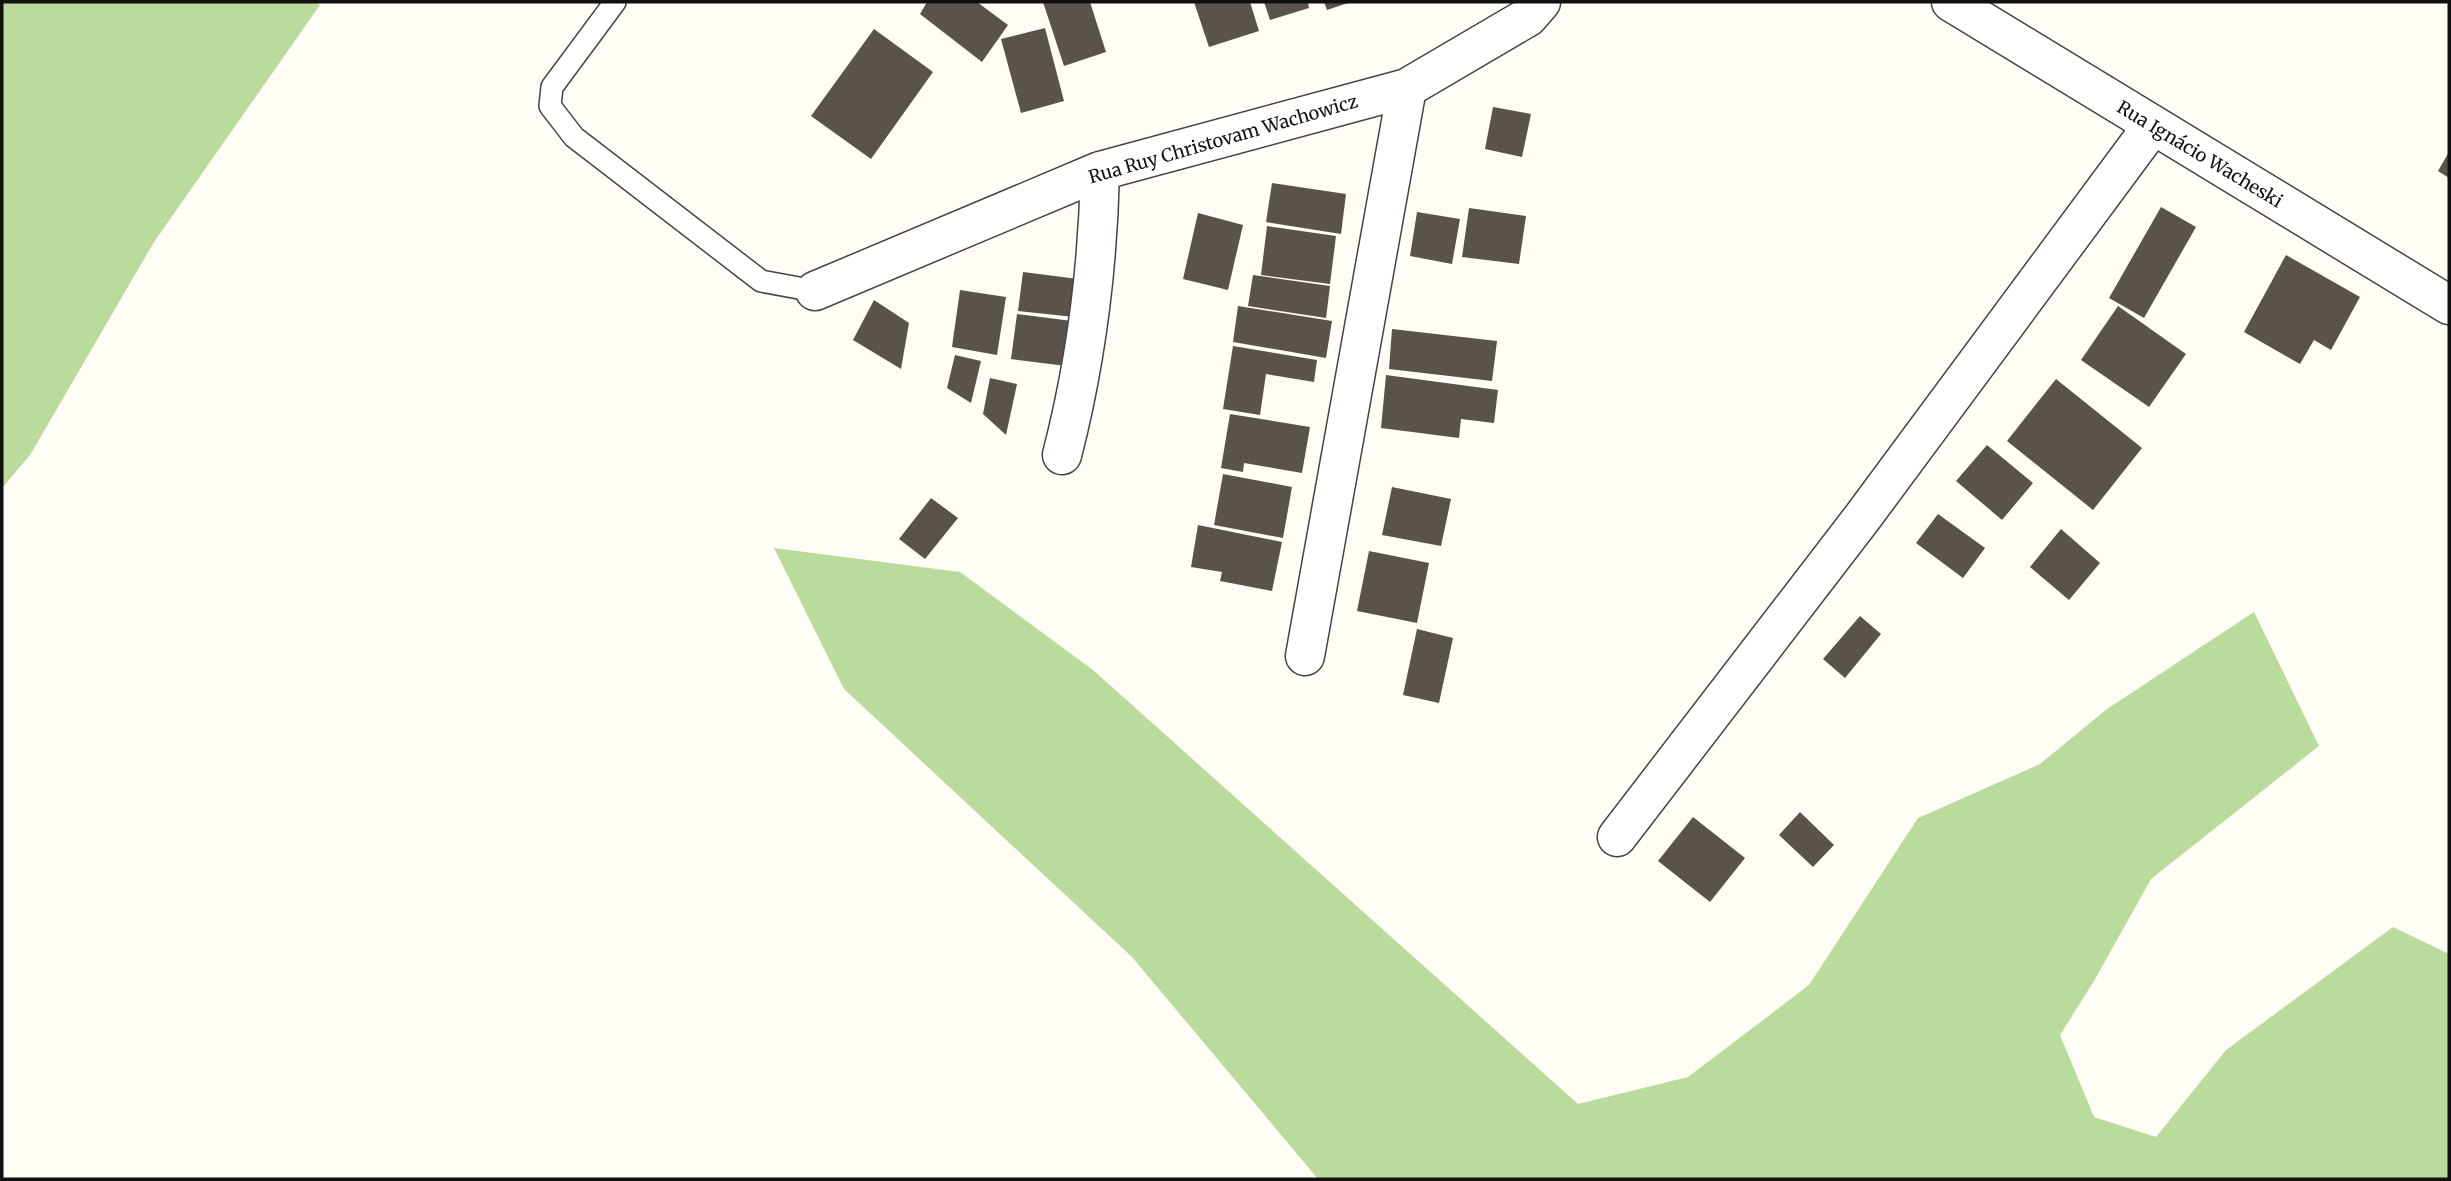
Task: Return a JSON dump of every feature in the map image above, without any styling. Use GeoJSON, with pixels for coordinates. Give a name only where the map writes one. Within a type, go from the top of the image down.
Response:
{"type":"FeatureCollection","features":[{"type":"Feature","properties":{"kind":"street","name":"Rua Ruy Christovam Wachowicz"},"geometry":{"type":"LineString","coordinates":[[815,291],[1100,171],[1407,88],[1528,17],[1541,2]]}},
{"type":"Feature","properties":{"kind":"street","name":"Rua Ignácio Wacheski"},"geometry":{"type":"LineString","coordinates":[[1951,2],[2449,306]]}},
{"type":"Feature","properties":{"kind":"street"},"geometry":{"type":"LineString","coordinates":[[1305,656],[1407,88]]}},
{"type":"Feature","properties":{"kind":"street"},"geometry":{"type":"LineString","coordinates":[[1618,837],[1861,518],[2153,125]]}},
{"type":"Feature","properties":{"kind":"street"},"geometry":{"type":"LineString","coordinates":[[1062,455],[1073,412],[1099,246],[1100,171]]}},
{"type":"Feature","properties":{"kind":"lane"},"geometry":{"type":"LineString","coordinates":[[615,2],[552,87],[550,106],[574,137],[761,281],[815,291]]}},
{"type":"Feature","properties":{"kind":"green space"},"geometry":{"type":"Polygon","coordinates":[[[2,2],[316,2],[320,5],[154,242],[30,455],[2,488],[2,2]]]}},
{"type":"Feature","properties":{"kind":"green space"},"geometry":{"type":"Polygon","coordinates":[[[774,548],[960,572],[1093,670],[1578,1104],[1688,1077],[1809,985],[1918,818],[2040,764],[2107,709],[2254,612],[2319,746],[2151,879],[2094,981],[2060,1035],[2094,1117],[2156,1137],[2226,1050],[2393,927],[2449,954],[2449,1179],[1318,1179],[1132,957],[844,689],[774,548]]]}},
{"type":"Feature","properties":{"kind":"building"},"geometry":{"type":"Polygon","coordinates":[[[927,2],[977,2],[1008,25],[982,62],[920,14],[927,2]]]}},
{"type":"Feature","properties":{"kind":"building"},"geometry":{"type":"Polygon","coordinates":[[[1043,2],[1090,2],[1106,52],[1064,66],[1043,2]]]}},
{"type":"Feature","properties":{"kind":"building"},"geometry":{"type":"Polygon","coordinates":[[[1194,2],[1250,2],[1259,31],[1209,47],[1194,2]]]}},
{"type":"Feature","properties":{"kind":"building"},"geometry":{"type":"Polygon","coordinates":[[[1264,2],[1308,2],[1309,8],[1270,20],[1264,2]]]}},
{"type":"Feature","properties":{"kind":"building"},"geometry":{"type":"Polygon","coordinates":[[[1324,2],[1351,2],[1327,10],[1324,2]]]}},
{"type":"Feature","properties":{"kind":"building"},"geometry":{"type":"Polygon","coordinates":[[[1045,28],[1064,101],[1021,113],[1001,39],[1045,28]]]}},
{"type":"Feature","properties":{"kind":"building"},"geometry":{"type":"Polygon","coordinates":[[[874,29],[933,72],[871,159],[811,116],[874,29]]]}},
{"type":"Feature","properties":{"kind":"building"},"geometry":{"type":"Polygon","coordinates":[[[1493,107],[1531,114],[1522,157],[1485,149],[1493,107]]]}},
{"type":"Feature","properties":{"kind":"building"},"geometry":{"type":"Polygon","coordinates":[[[2449,152],[2449,178],[2438,171],[2449,152]]]}},
{"type":"Feature","properties":{"kind":"building"},"geometry":{"type":"Polygon","coordinates":[[[1272,183],[1346,194],[1341,234],[1266,222],[1272,183]]]}},
{"type":"Feature","properties":{"kind":"building"},"geometry":{"type":"Polygon","coordinates":[[[2161,207],[2196,227],[2144,318],[2109,298],[2161,207]]]}},
{"type":"Feature","properties":{"kind":"building"},"geometry":{"type":"Polygon","coordinates":[[[1469,208],[1526,216],[1519,264],[1462,257],[1469,208]]]}},
{"type":"Feature","properties":{"kind":"building"},"geometry":{"type":"Polygon","coordinates":[[[1417,212],[1460,219],[1452,264],[1410,256],[1417,212]]]}},
{"type":"Feature","properties":{"kind":"building"},"geometry":{"type":"Polygon","coordinates":[[[1198,213],[1243,225],[1228,290],[1183,279],[1198,213]]]}},
{"type":"Feature","properties":{"kind":"building"},"geometry":{"type":"Polygon","coordinates":[[[1267,226],[1336,236],[1330,284],[1261,275],[1267,226]]]}},
{"type":"Feature","properties":{"kind":"building"},"geometry":{"type":"Polygon","coordinates":[[[2286,255],[2360,297],[2331,350],[2314,340],[2300,364],[2244,332],[2286,255]]]}},
{"type":"Feature","properties":{"kind":"building"},"geometry":{"type":"Polygon","coordinates":[[[1023,272],[1078,279],[1074,317],[1018,311],[1023,272]]]}},
{"type":"Feature","properties":{"kind":"building"},"geometry":{"type":"Polygon","coordinates":[[[1253,275],[1330,286],[1326,318],[1248,306],[1253,275]]]}},
{"type":"Feature","properties":{"kind":"building"},"geometry":{"type":"Polygon","coordinates":[[[960,290],[1006,297],[997,355],[952,347],[960,290]]]}},
{"type":"Feature","properties":{"kind":"building"},"geometry":{"type":"Polygon","coordinates":[[[874,300],[909,323],[901,369],[853,340],[874,300]]]}},
{"type":"Feature","properties":{"kind":"building"},"geometry":{"type":"Polygon","coordinates":[[[1238,306],[1332,321],[1326,358],[1233,342],[1238,306]]]}},
{"type":"Feature","properties":{"kind":"building"},"geometry":{"type":"Polygon","coordinates":[[[2118,306],[2186,354],[2149,407],[2081,360],[2118,306]]]}},
{"type":"Feature","properties":{"kind":"building"},"geometry":{"type":"Polygon","coordinates":[[[1017,314],[1072,321],[1066,366],[1011,359],[1017,314]]]}},
{"type":"Feature","properties":{"kind":"building"},"geometry":{"type":"Polygon","coordinates":[[[1392,329],[1497,341],[1492,381],[1389,369],[1392,329]]]}},
{"type":"Feature","properties":{"kind":"building"},"geometry":{"type":"Polygon","coordinates":[[[1233,346],[1317,360],[1314,382],[1266,374],[1260,415],[1223,409],[1233,346]]]}},
{"type":"Feature","properties":{"kind":"building"},"geometry":{"type":"Polygon","coordinates":[[[955,355],[981,361],[971,403],[947,388],[955,355]]]}},
{"type":"Feature","properties":{"kind":"building"},"geometry":{"type":"Polygon","coordinates":[[[1386,375],[1498,390],[1494,423],[1461,419],[1459,438],[1381,428],[1386,375]]]}},
{"type":"Feature","properties":{"kind":"building"},"geometry":{"type":"Polygon","coordinates":[[[990,378],[1017,384],[1006,435],[983,414],[990,378]]]}},
{"type":"Feature","properties":{"kind":"building"},"geometry":{"type":"Polygon","coordinates":[[[2056,379],[2142,448],[2093,510],[2007,441],[2056,379]]]}},
{"type":"Feature","properties":{"kind":"building"},"geometry":{"type":"Polygon","coordinates":[[[1230,414],[1310,427],[1302,473],[1244,463],[1243,472],[1221,468],[1230,414]]]}},
{"type":"Feature","properties":{"kind":"building"},"geometry":{"type":"Polygon","coordinates":[[[1987,445],[2033,483],[2002,520],[1956,481],[1987,445]]]}},
{"type":"Feature","properties":{"kind":"building"},"geometry":{"type":"Polygon","coordinates":[[[1223,474],[1292,487],[1283,538],[1214,525],[1223,474]]]}},
{"type":"Feature","properties":{"kind":"building"},"geometry":{"type":"Polygon","coordinates":[[[1392,487],[1451,499],[1441,546],[1382,535],[1392,487]]]}},
{"type":"Feature","properties":{"kind":"building"},"geometry":{"type":"Polygon","coordinates":[[[931,498],[958,518],[925,559],[899,539],[931,498]]]}},
{"type":"Feature","properties":{"kind":"building"},"geometry":{"type":"Polygon","coordinates":[[[1938,514],[1985,548],[1963,578],[1916,543],[1938,514]]]}},
{"type":"Feature","properties":{"kind":"building"},"geometry":{"type":"Polygon","coordinates":[[[1198,525],[1282,542],[1272,591],[1220,581],[1222,572],[1191,567],[1198,525]]]}},
{"type":"Feature","properties":{"kind":"building"},"geometry":{"type":"Polygon","coordinates":[[[2061,529],[2100,563],[2069,600],[2030,567],[2061,529]]]}},
{"type":"Feature","properties":{"kind":"building"},"geometry":{"type":"Polygon","coordinates":[[[1369,551],[1429,563],[1417,623],[1357,611],[1369,551]]]}},
{"type":"Feature","properties":{"kind":"building"},"geometry":{"type":"Polygon","coordinates":[[[1860,616],[1881,634],[1845,678],[1823,659],[1860,616]]]}},
{"type":"Feature","properties":{"kind":"building"},"geometry":{"type":"Polygon","coordinates":[[[1417,629],[1453,638],[1439,703],[1403,695],[1417,629]]]}},
{"type":"Feature","properties":{"kind":"building"},"geometry":{"type":"Polygon","coordinates":[[[1800,812],[1834,845],[1813,867],[1779,835],[1800,812]]]}},
{"type":"Feature","properties":{"kind":"building"},"geometry":{"type":"Polygon","coordinates":[[[1693,817],[1745,858],[1710,902],[1658,861],[1693,817]]]}}]}
